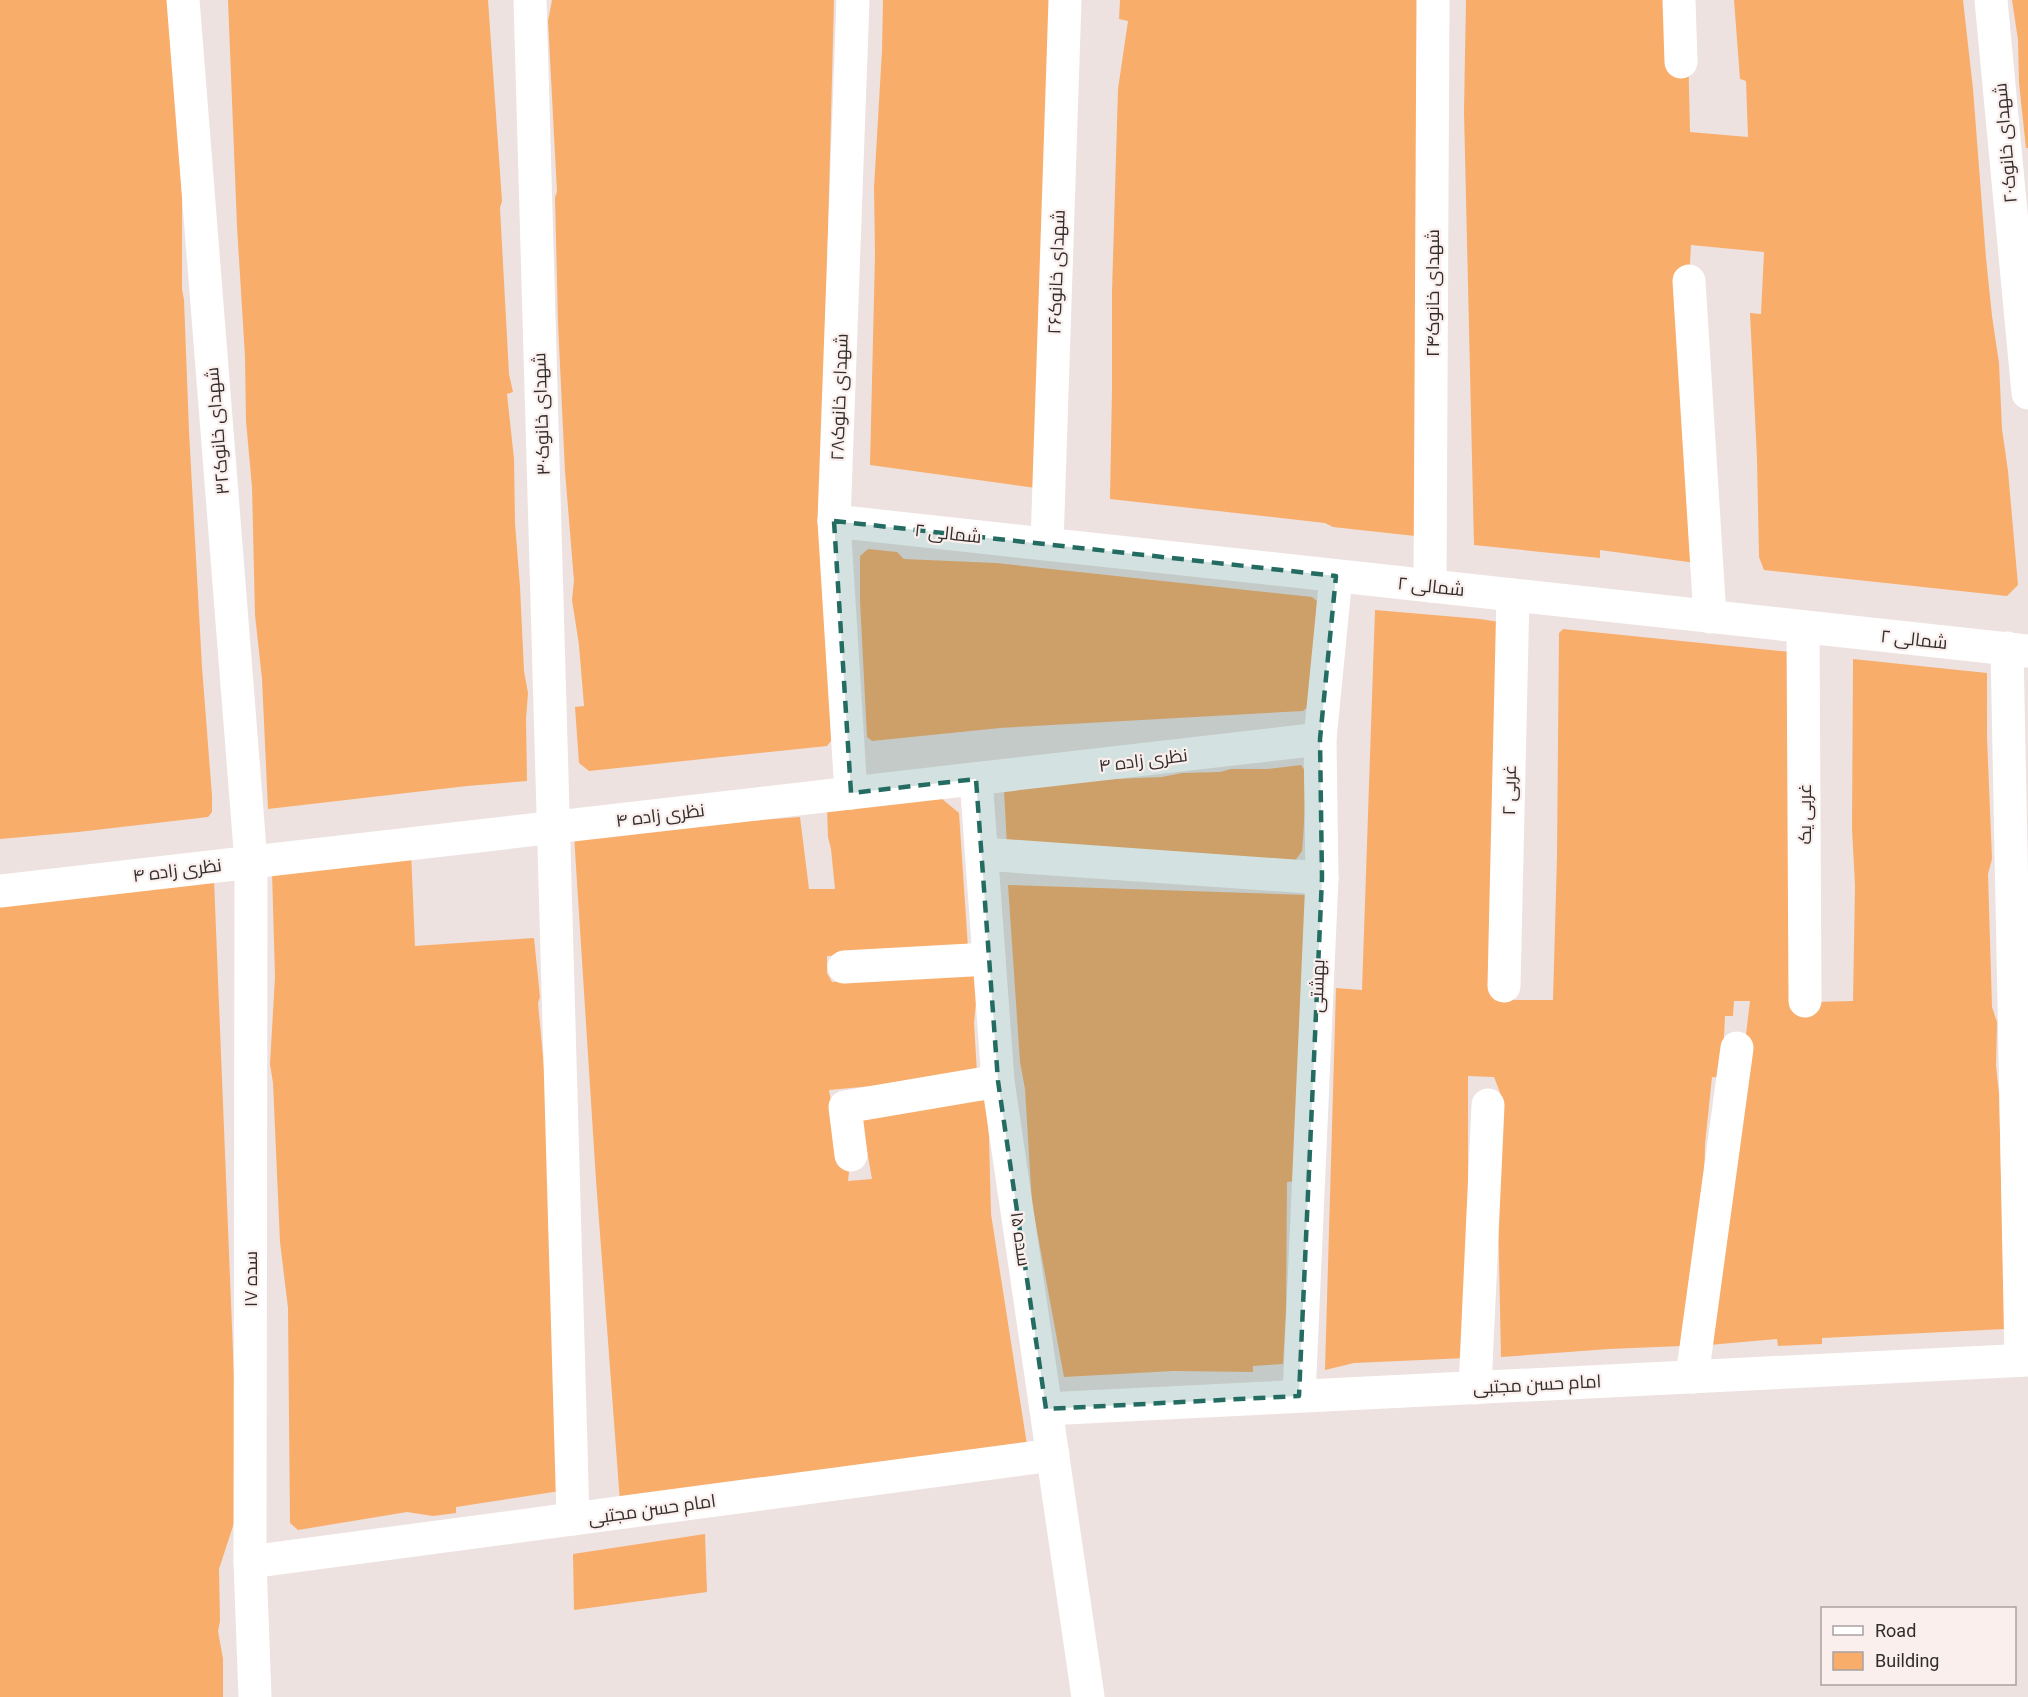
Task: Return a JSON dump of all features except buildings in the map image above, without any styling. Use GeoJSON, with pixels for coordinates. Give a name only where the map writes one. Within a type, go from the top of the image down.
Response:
{"type":"FeatureCollection","features":[{"type":"Feature","properties":{"kind":"street","name":"شهدای خانوک۳۲"},"geometry":{"type":"LineString","coordinates":[[183,0],[251,862]]}},
{"type":"Feature","properties":{"kind":"street","name":"شهدای خانوک۳۰"},"geometry":{"type":"LineString","coordinates":[[530,0],[573,1519]]}},
{"type":"Feature","properties":{"kind":"street","name":"شهدای خانوک۲۸"},"geometry":{"type":"LineString","coordinates":[[850,793],[834,521],[853,0]]}},
{"type":"Feature","properties":{"kind":"street","name":"شهدای خانوک۲۶"},"geometry":{"type":"LineString","coordinates":[[1047,544],[1065,0]]}},
{"type":"Feature","properties":{"kind":"street","name":"شهدای خانوک۲۴"},"geometry":{"type":"LineString","coordinates":[[1430,586],[1433,0]]}},
{"type":"Feature","properties":{"kind":"street"},"geometry":{"type":"LineString","coordinates":[[1679,0],[1682,62]]}},
{"type":"Feature","properties":{"kind":"street","name":"شهدای خانوک۲۰"},"geometry":{"type":"LineString","coordinates":[[1991,0],[2028,393]]}},
{"type":"Feature","properties":{"kind":"street"},"geometry":{"type":"LineString","coordinates":[[1689,281],[1710,617]]}},
{"type":"Feature","properties":{"kind":"street","name":"شمالی ۲"},"geometry":{"type":"LineString","coordinates":[[834,521],[2018,650]]}},
{"type":"Feature","properties":{"kind":"street","name":"بهشتی"},"geometry":{"type":"LineString","coordinates":[[1299,1396],[1322,878],[1320,739],[1336,576]]}},
{"type":"Feature","properties":{"kind":"street","name":"۲ غربی"},"geometry":{"type":"LineString","coordinates":[[1504,986],[1513,595]]}},
{"type":"Feature","properties":{"kind":"street","name":"غربی یک"},"geometry":{"type":"LineString","coordinates":[[1803,627],[1805,1001]]}},
{"type":"Feature","properties":{"kind":"street"},"geometry":{"type":"LineString","coordinates":[[2018,650],[2024,1360]]}},
{"type":"Feature","properties":{"kind":"street","name":"نظری زاده ۴"},"geometry":{"type":"LineString","coordinates":[[0,891],[1320,739]]}},
{"type":"Feature","properties":{"kind":"street","name":"سده ۱۵"},"geometry":{"type":"LineString","coordinates":[[976,779],[998,1081],[1088,1697]]}},
{"type":"Feature","properties":{"kind":"street"},"geometry":{"type":"LineString","coordinates":[[983,854],[1322,878]]}},
{"type":"Feature","properties":{"kind":"street","name":"سده ۱۷"},"geometry":{"type":"LineString","coordinates":[[251,862],[250,1562],[255,1697]]}},
{"type":"Feature","properties":{"kind":"street"},"geometry":{"type":"LineString","coordinates":[[844,967],[989,959]]}},
{"type":"Feature","properties":{"kind":"street"},"geometry":{"type":"LineString","coordinates":[[1692,1377],[1737,1048]]}},
{"type":"Feature","properties":{"kind":"street"},"geometry":{"type":"LineString","coordinates":[[851,1155],[845,1107],[998,1081]]}},
{"type":"Feature","properties":{"kind":"street"},"geometry":{"type":"LineString","coordinates":[[1475,1388],[1488,1105]]}},
{"type":"Feature","properties":{"kind":"street","name":"امام حسن مجتبی"},"geometry":{"type":"LineString","coordinates":[[1046,1409],[2024,1360]]}},
{"type":"Feature","properties":{"kind":"street","name":"امام حسن مجتبی"},"geometry":{"type":"LineString","coordinates":[[250,1562],[1053,1455]]}},
{"type":"Feature","properties":{"kind":"highlighted area"},"geometry":{"type":"Polygon","coordinates":[[[834,521],[1336,576],[1320,739],[1322,878],[1299,1396],[1046,1409],[998,1081],[976,779],[851,793],[834,521]]]}}]}
